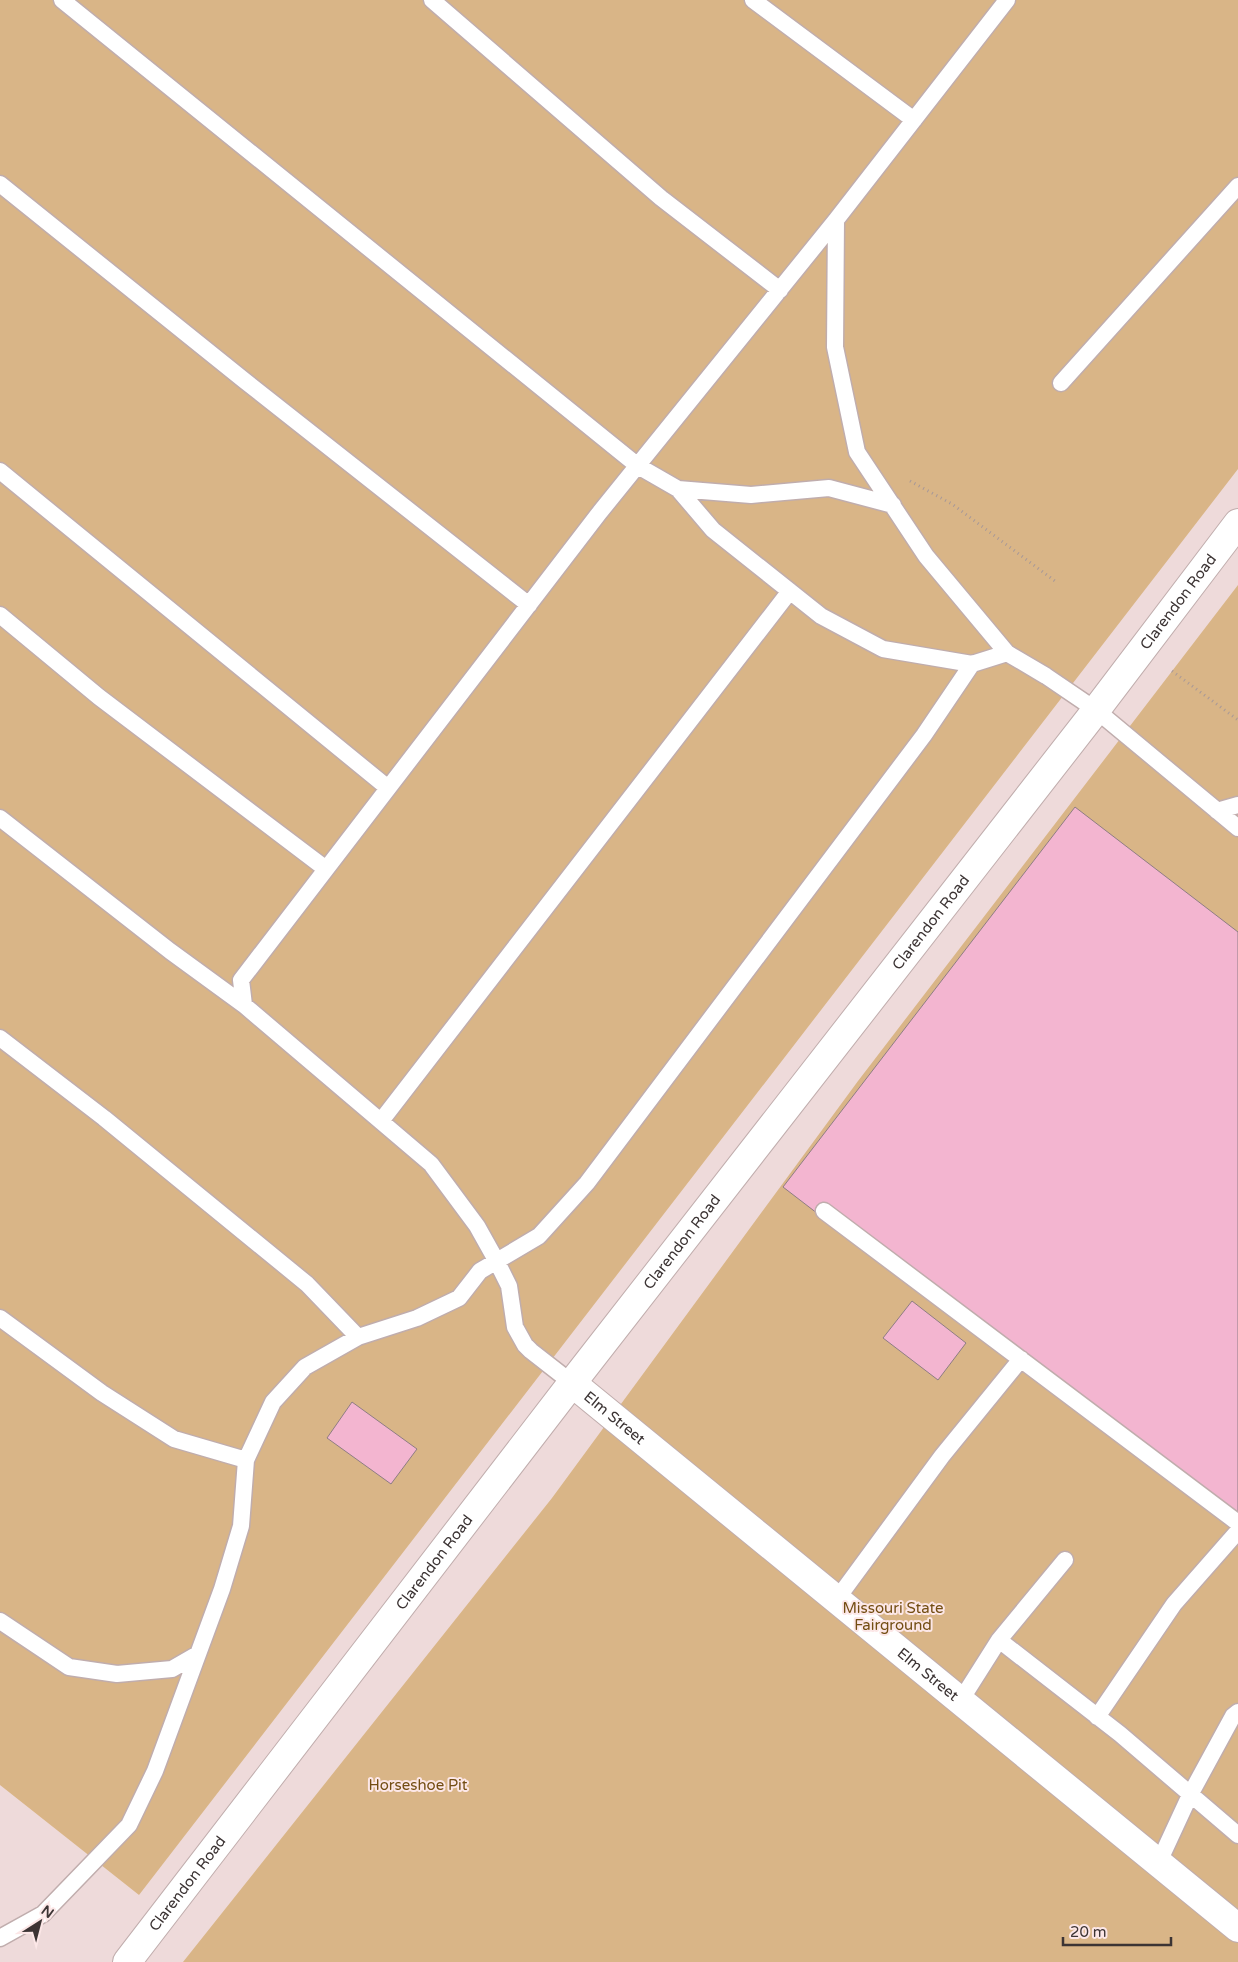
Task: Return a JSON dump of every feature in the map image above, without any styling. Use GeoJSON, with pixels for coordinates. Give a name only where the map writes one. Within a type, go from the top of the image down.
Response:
{"type":"FeatureCollection","features":[{"type":"Feature","properties":{"kind":"street","name":"Clarendon Road"},"geometry":{"type":"LineString","coordinates":[[127,1962],[572,1383],[1096,710],[1238,523]]}},
{"type":"Feature","properties":{"kind":"street","name":"Elm Street"},"geometry":{"type":"LineString","coordinates":[[572,1383],[1238,1928]]}},
{"type":"Feature","properties":{"kind":"lane"},"geometry":{"type":"LineString","coordinates":[[62,0],[638,466],[678,489],[713,530],[821,616],[883,649],[972,664],[1007,653]]}},
{"type":"Feature","properties":{"kind":"lane"},"geometry":{"type":"LineString","coordinates":[[432,0],[661,198],[780,290]]}},
{"type":"Feature","properties":{"kind":"lane"},"geometry":{"type":"LineString","coordinates":[[753,0],[914,120]]}},
{"type":"Feature","properties":{"kind":"lane"},"geometry":{"type":"LineString","coordinates":[[244,1005],[241,980],[529,605],[836,220],[1007,0]]}},
{"type":"Feature","properties":{"kind":"lane"},"geometry":{"type":"LineString","coordinates":[[0,184],[245,381],[529,605]]}},
{"type":"Feature","properties":{"kind":"lane"},"geometry":{"type":"LineString","coordinates":[[1061,383],[1238,186]]}},
{"type":"Feature","properties":{"kind":"lane"},"geometry":{"type":"LineString","coordinates":[[836,220],[835,347],[857,452],[926,556],[1007,653],[1046,676],[1096,710],[1238,828]]}},
{"type":"Feature","properties":{"kind":"lane"},"geometry":{"type":"LineString","coordinates":[[0,471],[388,788]]}},
{"type":"Feature","properties":{"kind":"lane"},"geometry":{"type":"LineString","coordinates":[[678,489],[751,495],[829,488],[893,505]]}},
{"type":"Feature","properties":{"kind":"lane"},"geometry":{"type":"LineString","coordinates":[[381,1121],[790,591]]}},
{"type":"Feature","properties":{"kind":"lane"},"geometry":{"type":"LineString","coordinates":[[0,615],[99,697],[326,869]]}},
{"type":"Feature","properties":{"kind":"lane"},"geometry":{"type":"LineString","coordinates":[[0,1938],[43,1914],[130,1825],[155,1771],[222,1589],[241,1526],[246,1460],[273,1402],[305,1367],[358,1337],[416,1318],[459,1298],[480,1271],[539,1236],[587,1184],[906,759],[972,664]]}},
{"type":"Feature","properties":{"kind":"lane"},"geometry":{"type":"LineString","coordinates":[[1216,811],[1238,805]]}},
{"type":"Feature","properties":{"kind":"lane"},"geometry":{"type":"LineString","coordinates":[[0,818],[170,951],[244,1005],[431,1164],[477,1226],[496,1260],[509,1286],[515,1327],[525,1345],[572,1383]]}},
{"type":"Feature","properties":{"kind":"lane"},"geometry":{"type":"LineString","coordinates":[[0,1038],[104,1118],[307,1284],[358,1337]]}},
{"type":"Feature","properties":{"kind":"lane"},"geometry":{"type":"LineString","coordinates":[[824,1211],[1238,1523]]}},
{"type":"Feature","properties":{"kind":"lane"},"geometry":{"type":"LineString","coordinates":[[0,1318],[102,1393],[174,1439],[246,1460]]}},
{"type":"Feature","properties":{"kind":"lane"},"geometry":{"type":"LineString","coordinates":[[838,1600],[942,1456],[1021,1359]]}},
{"type":"Feature","properties":{"kind":"lane"},"geometry":{"type":"LineString","coordinates":[[1098,1717],[1174,1604],[1238,1531]]}},
{"type":"Feature","properties":{"kind":"lane"},"geometry":{"type":"LineString","coordinates":[[961,1700],[1000,1640],[1065,1560]]}},
{"type":"Feature","properties":{"kind":"lane"},"geometry":{"type":"LineString","coordinates":[[0,1621],[70,1667],[117,1674],[172,1669],[198,1654]]}},
{"type":"Feature","properties":{"kind":"lane"},"geometry":{"type":"LineString","coordinates":[[1000,1640],[1098,1717],[1238,1835]]}},
{"type":"Feature","properties":{"kind":"lane"},"geometry":{"type":"LineString","coordinates":[[1158,1862],[1190,1794],[1233,1716],[1238,1712]]}},
{"type":"Feature","properties":{"kind":"path"},"geometry":{"type":"LineString","coordinates":[[909,480],[952,504],[1055,581]]}},
{"type":"Feature","properties":{"kind":"path"},"geometry":{"type":"LineString","coordinates":[[1172,671],[1238,720]]}},
{"type":"Feature","properties":{"kind":"green space"},"geometry":{"type":"Polygon","coordinates":[[[0,0],[1238,0],[1238,469],[139,1895],[0,1785],[0,0]]]}},
{"type":"Feature","properties":{"kind":"green space","name":"Missouri State Fairground"},"geometry":{"type":"Polygon","coordinates":[[[1238,585],[1238,1962],[183,1962],[552,1498],[858,1081],[1238,585]]]}},
{"type":"Feature","properties":{"kind":"building"},"geometry":{"type":"Polygon","coordinates":[[[1075,807],[1238,932],[1238,1519],[934,1303],[783,1187],[1075,807]]]}},
{"type":"Feature","properties":{"kind":"building"},"geometry":{"type":"Polygon","coordinates":[[[912,1301],[966,1343],[938,1380],[883,1338],[912,1301]]]}},
{"type":"Feature","properties":{"kind":"building"},"geometry":{"type":"Polygon","coordinates":[[[352,1402],[417,1449],[391,1484],[327,1438],[352,1402]]]}},
{"type":"Feature","properties":{"kind":"park label","name":"Horseshoe Pit"},"geometry":{"type":"Point","coordinates":[418,1785]}}]}
